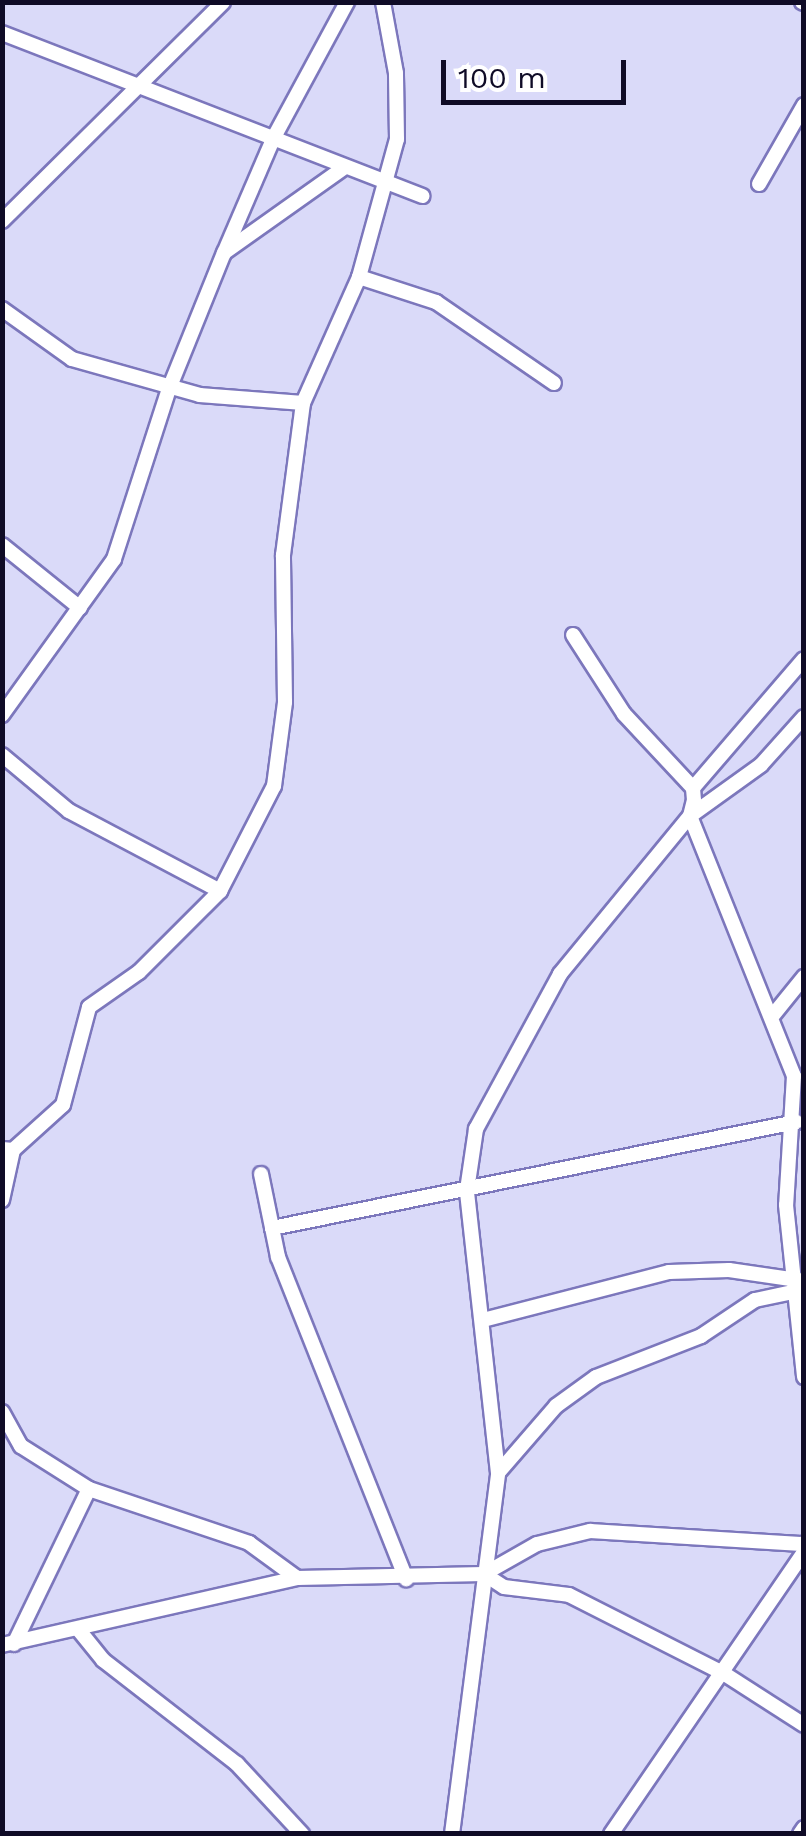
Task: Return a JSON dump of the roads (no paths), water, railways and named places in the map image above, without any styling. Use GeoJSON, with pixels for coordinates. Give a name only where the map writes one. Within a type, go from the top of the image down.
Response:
{"type":"FeatureCollection","features":[{"type":"Feature","properties":{"kind":"street"},"geometry":{"type":"LineString","coordinates":[[2,220],[223,2]]}},
{"type":"Feature","properties":{"kind":"street"},"geometry":{"type":"LineString","coordinates":[[2,715],[114,559],[169,389],[224,252],[272,139],[347,2]]}},
{"type":"Feature","properties":{"kind":"street"},"geometry":{"type":"LineString","coordinates":[[2,1200],[8,1149],[63,1105],[89,1006],[139,972],[220,891],[274,786],[285,702],[283,555],[303,402],[359,277],[397,139],[396,73],[382,2]]}},
{"type":"Feature","properties":{"kind":"street"},"geometry":{"type":"LineString","coordinates":[[2,33],[422,196]]}},
{"type":"Feature","properties":{"kind":"street"},"geometry":{"type":"LineString","coordinates":[[759,184],[804,105]]}},
{"type":"Feature","properties":{"kind":"street"},"geometry":{"type":"LineString","coordinates":[[224,252],[345,167]]}},
{"type":"Feature","properties":{"kind":"street"},"geometry":{"type":"LineString","coordinates":[[359,277],[436,302],[554,384]]}},
{"type":"Feature","properties":{"kind":"street"},"geometry":{"type":"LineString","coordinates":[[2,308],[72,359],[169,389],[303,402]]}},
{"type":"Feature","properties":{"kind":"street"},"geometry":{"type":"LineString","coordinates":[[2,545],[80,608]]}},
{"type":"Feature","properties":{"kind":"street"},"geometry":{"type":"LineString","coordinates":[[573,636],[624,714],[693,788]]}},
{"type":"Feature","properties":{"kind":"street"},"geometry":{"type":"LineString","coordinates":[[804,659],[693,788],[690,816],[774,1014],[794,1076],[796,1122],[786,1205],[804,1378]]}},
{"type":"Feature","properties":{"kind":"street"},"geometry":{"type":"LineString","coordinates":[[452,1834],[498,1472],[467,1190],[476,1129],[560,974],[690,816],[761,765],[804,717]]}},
{"type":"Feature","properties":{"kind":"street"},"geometry":{"type":"LineString","coordinates":[[2,755],[69,811],[220,891]]}},
{"type":"Feature","properties":{"kind":"street"},"geometry":{"type":"LineString","coordinates":[[774,1014],[804,977]]}},
{"type":"Feature","properties":{"kind":"street"},"geometry":{"type":"LineString","coordinates":[[272,1228],[796,1122]]}},
{"type":"Feature","properties":{"kind":"street"},"geometry":{"type":"LineString","coordinates":[[261,1174],[278,1257],[406,1579]]}},
{"type":"Feature","properties":{"kind":"street"},"geometry":{"type":"LineString","coordinates":[[483,1320],[669,1272],[730,1270],[795,1284]]}},
{"type":"Feature","properties":{"kind":"street"},"geometry":{"type":"LineString","coordinates":[[498,1472],[556,1406],[596,1377],[701,1336],[755,1300],[795,1284]]}},
{"type":"Feature","properties":{"kind":"street"},"geometry":{"type":"LineString","coordinates":[[2,1412],[20,1446],[88,1489],[249,1543],[297,1578]]}},
{"type":"Feature","properties":{"kind":"street"},"geometry":{"type":"LineString","coordinates":[[8,1644],[88,1489]]}},
{"type":"Feature","properties":{"kind":"street"},"geometry":{"type":"LineString","coordinates":[[8,1644],[78,1629],[130,1612],[297,1578],[406,1579],[484,1574],[536,1544],[590,1531],[804,1544]]}},
{"type":"Feature","properties":{"kind":"street"},"geometry":{"type":"LineString","coordinates":[[611,1834],[804,1552]]}},
{"type":"Feature","properties":{"kind":"street"},"geometry":{"type":"LineString","coordinates":[[484,1574],[504,1587],[569,1596],[723,1673],[804,1725]]}},
{"type":"Feature","properties":{"kind":"street"},"geometry":{"type":"LineString","coordinates":[[78,1629],[103,1660],[236,1764],[302,1834]]}}]}
